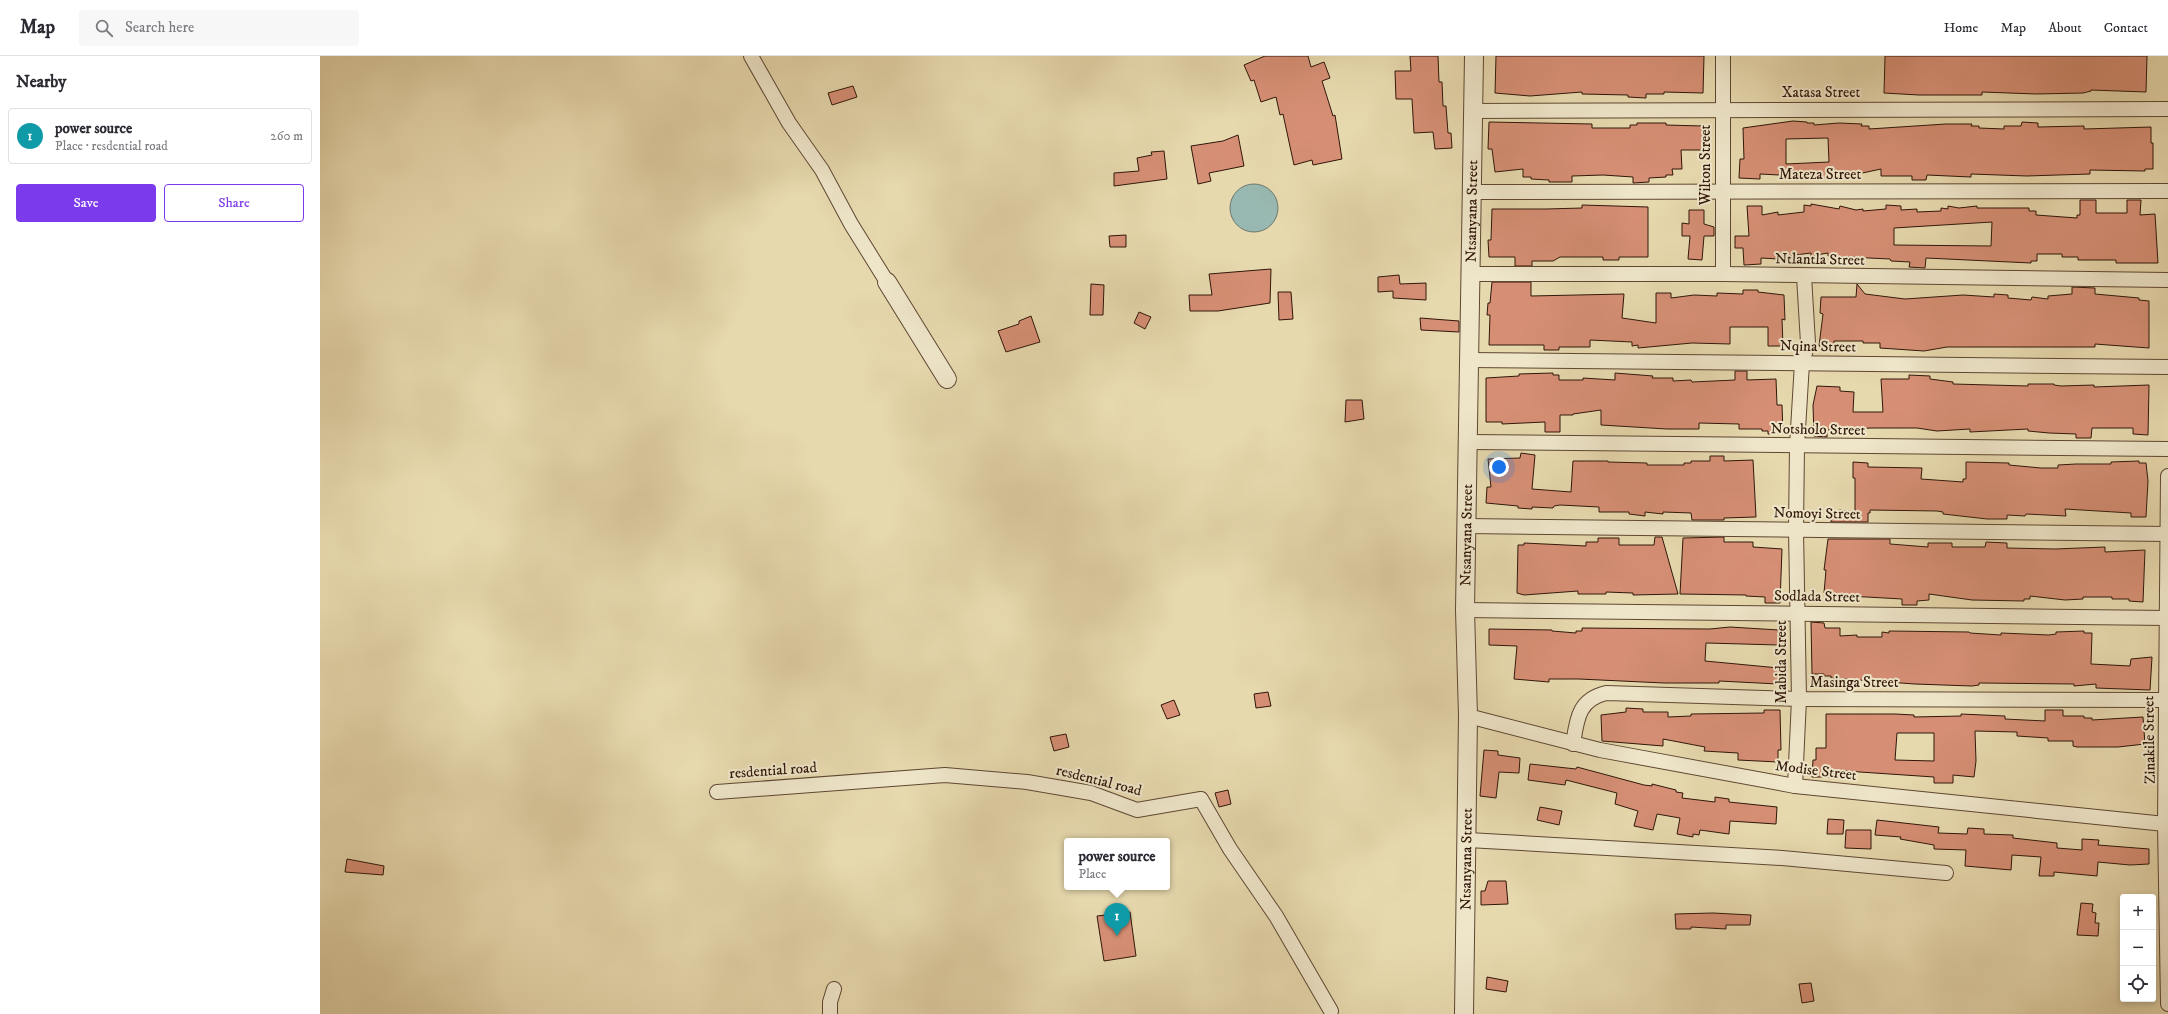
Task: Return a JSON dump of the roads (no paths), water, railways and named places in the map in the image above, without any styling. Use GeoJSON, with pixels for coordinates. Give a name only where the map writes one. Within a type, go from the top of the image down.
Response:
{"type":"FeatureCollection","features":[{"type":"Feature","properties":{"kind":"street"},"geometry":{"type":"LineString","coordinates":[[751,56],[789,123],[822,170],[851,224],[947,379]]}},
{"type":"Feature","properties":{"kind":"street","name":"Ntsanyana Street"},"geometry":{"type":"LineString","coordinates":[[1464,1014],[1468,840],[1468,716],[1465,610],[1474,56]]}},
{"type":"Feature","properties":{"kind":"street","name":"Wilton Street"},"geometry":{"type":"LineString","coordinates":[[1723,56],[1723,274]]}},
{"type":"Feature","properties":{"kind":"street","name":"Xatasa Street"},"geometry":{"type":"LineString","coordinates":[[1474,111],[1722,109],[2168,109]]}},
{"type":"Feature","properties":{"kind":"street","name":"Mateza Street"},"geometry":{"type":"LineString","coordinates":[[1472,192],[2168,191]]}},
{"type":"Feature","properties":{"kind":"street","name":"Ntlantla Street"},"geometry":{"type":"LineString","coordinates":[[1471,274],[1723,274],[2168,280]]}},
{"type":"Feature","properties":{"kind":"street","name":"Mabida Street"},"geometry":{"type":"LineString","coordinates":[[1795,786],[1799,699],[1796,530],[1797,446],[1802,363],[1808,343],[1804,276]]}},
{"type":"Feature","properties":{"kind":"street","name":"Nqina Street"},"geometry":{"type":"LineString","coordinates":[[1468,360],[2168,367]]}},
{"type":"Feature","properties":{"kind":"street","name":"Notsholo Street"},"geometry":{"type":"LineString","coordinates":[[1468,442],[2168,449]]}},
{"type":"Feature","properties":{"kind":"street","name":"Zinakile Street"},"geometry":{"type":"LineString","coordinates":[[2168,476],[2167,785],[2165,824],[2168,1004]]}},
{"type":"Feature","properties":{"kind":"street","name":"Nomoyi Street"},"geometry":{"type":"LineString","coordinates":[[1466,526],[2167,534]]}},
{"type":"Feature","properties":{"kind":"street","name":"Sodlada Street"},"geometry":{"type":"LineString","coordinates":[[1465,610],[1797,612],[2167,618]]}},
{"type":"Feature","properties":{"kind":"street","name":"Masinga Street"},"geometry":{"type":"LineString","coordinates":[[1573,744],[1582,707],[1591,698],[1606,693],[1799,699],[2167,700]]}},
{"type":"Feature","properties":{"kind":"street","name":"Modise Street"},"geometry":{"type":"LineString","coordinates":[[1468,716],[1573,744],[1795,786],[2165,824]]}},
{"type":"Feature","properties":{"kind":"street","name":"resdential road"},"geometry":{"type":"LineString","coordinates":[[717,792],[945,775],[1028,782],[1091,793],[1137,810],[1201,799],[1230,849],[1276,916],[1331,1011]]}},
{"type":"Feature","properties":{"kind":"street"},"geometry":{"type":"LineString","coordinates":[[1468,840],[1782,858],[1946,873]]}},
{"type":"Feature","properties":{"kind":"street"},"geometry":{"type":"LineString","coordinates":[[830,1014],[830,1002],[834,989]]}},
{"type":"Feature","properties":{"kind":"water"},"geometry":{"type":"Polygon","coordinates":[[[1249,184],[1259,184],[1271,191],[1278,203],[1278,213],[1271,225],[1259,232],[1249,232],[1241,228],[1234,221],[1230,213],[1230,203],[1234,195],[1241,188],[1249,184]]]}},
{"type":"Feature","properties":{"kind":"place","name":"power source"},"geometry":{"type":"Point","coordinates":[1117,936]}}]}
